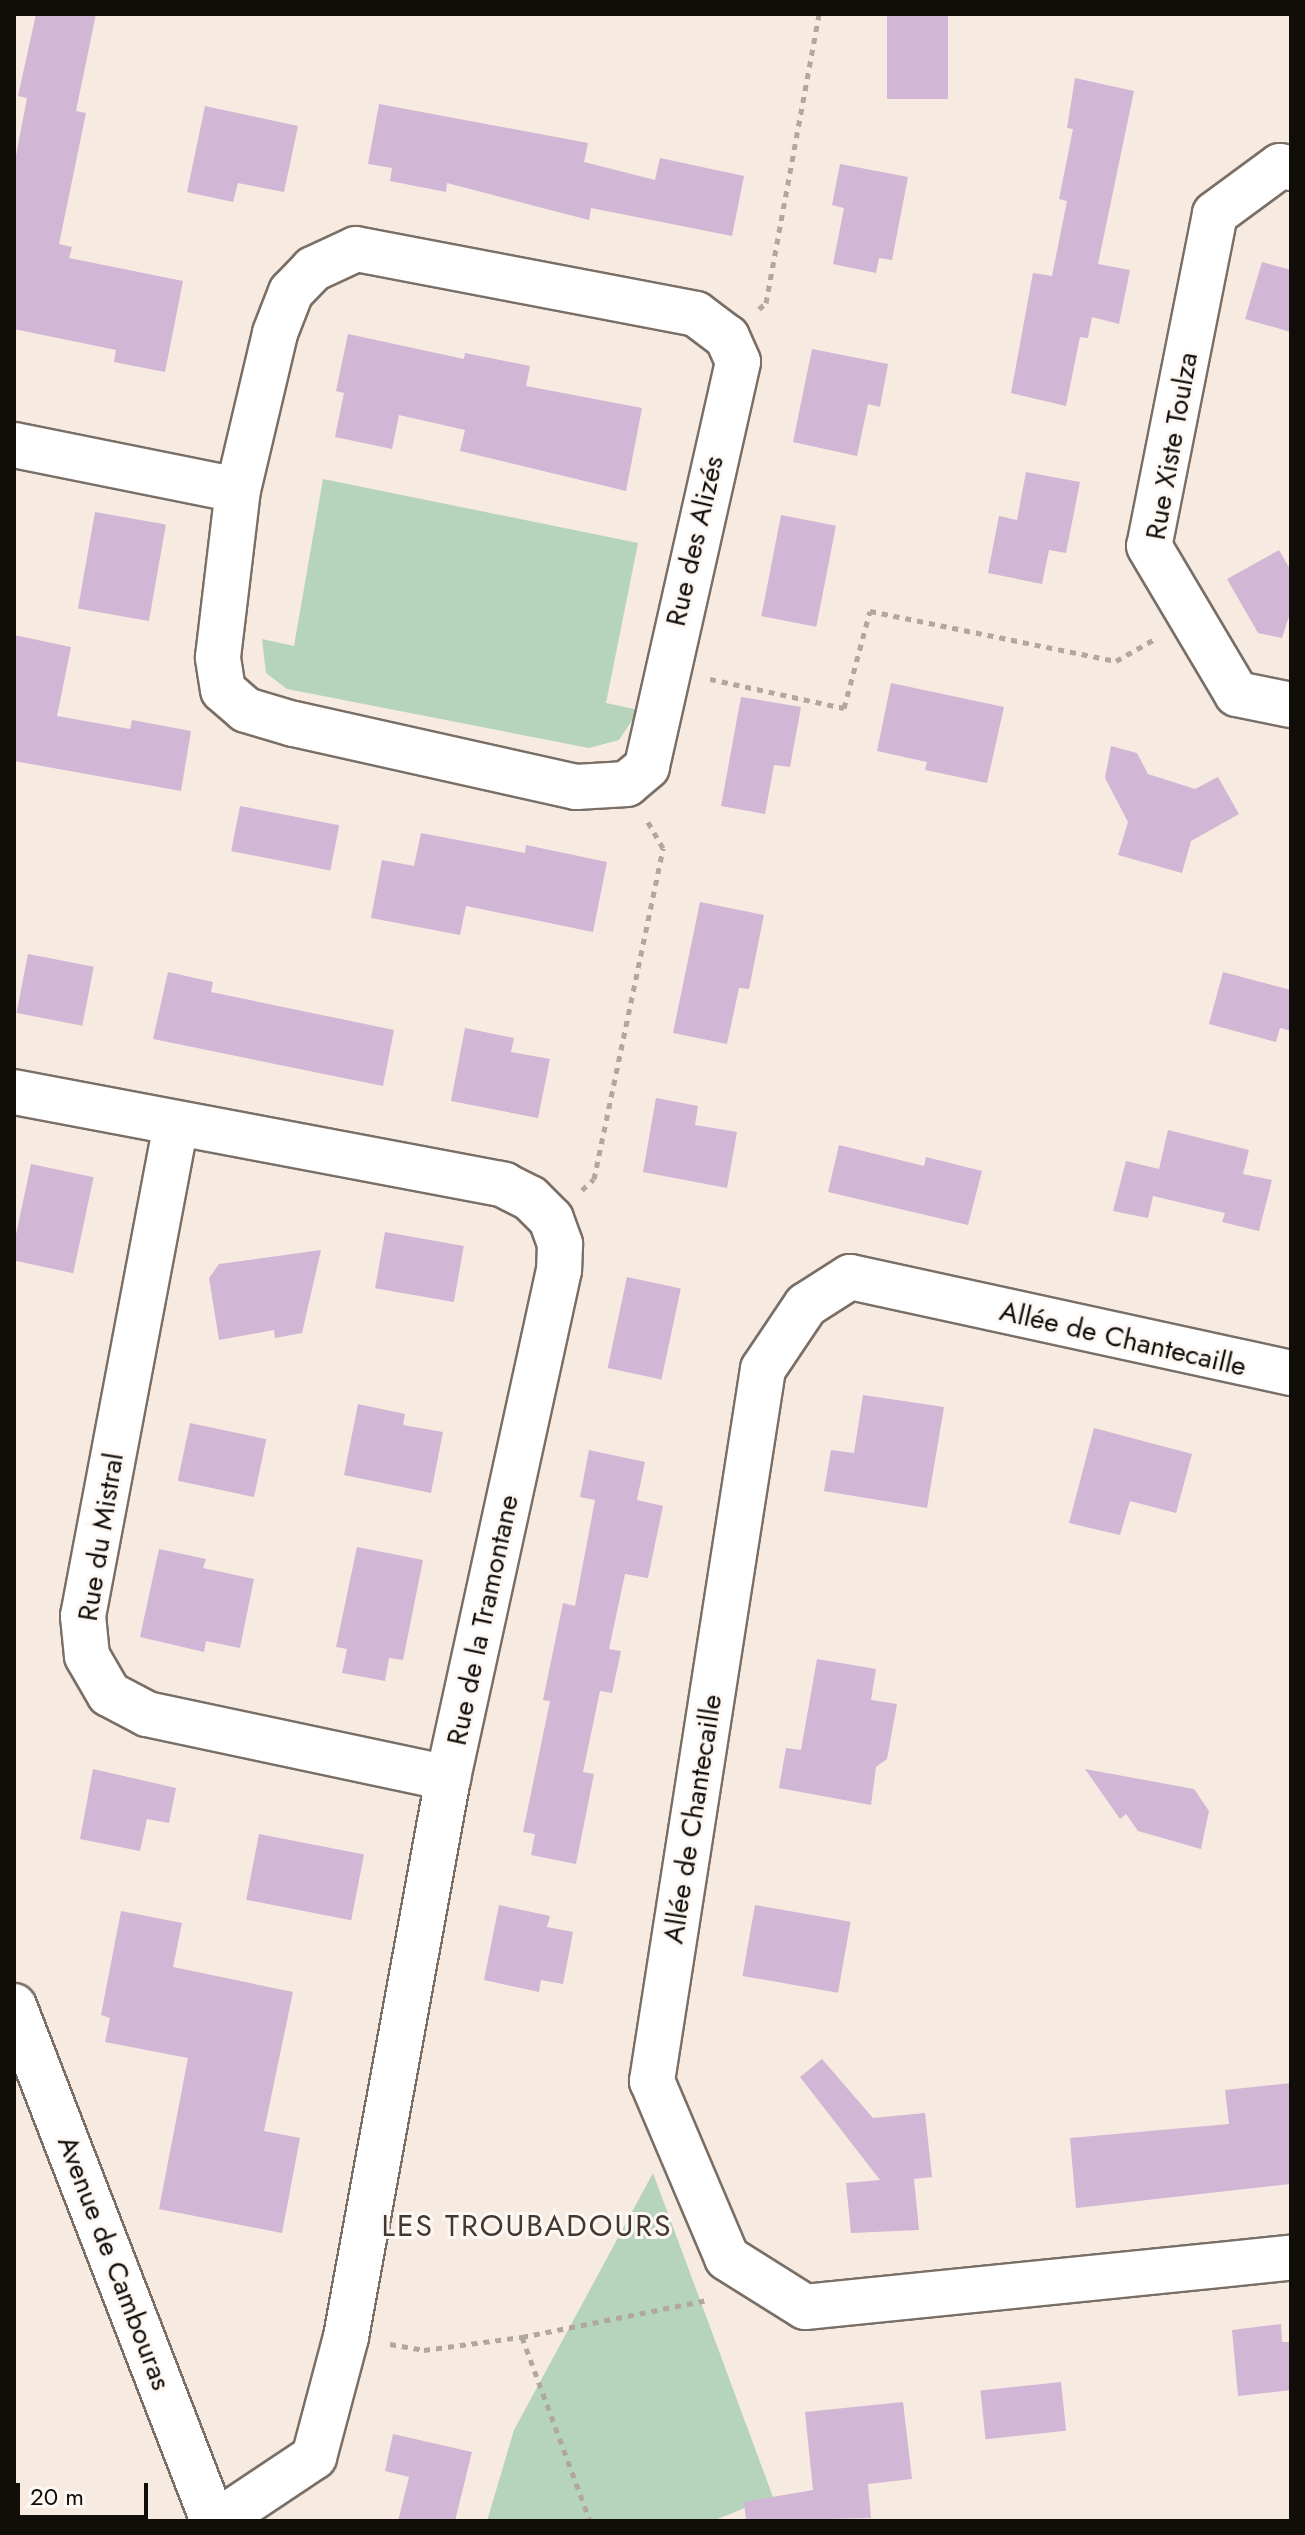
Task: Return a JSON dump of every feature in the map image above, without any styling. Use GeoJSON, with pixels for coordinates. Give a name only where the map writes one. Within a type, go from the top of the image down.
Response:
{"type":"FeatureCollection","features":[{"type":"Feature","properties":{"kind":"street","name":"Rue Xiste Toulza"},"geometry":{"type":"LineString","coordinates":[[1291,168],[1280,166],[1215,214],[1149,546],[1189,620],[1237,694],[1291,705]]}},
{"type":"Feature","properties":{"kind":"street"},"geometry":{"type":"LineString","coordinates":[[627,784],[576,787],[246,710],[223,690],[218,657],[238,490],[275,333],[291,292],[313,269],[356,249],[696,314],[727,337]]}},
{"type":"Feature","properties":{"kind":"street","name":"Rue des Alizés"},"geometry":{"type":"LineString","coordinates":[[627,784],[647,767],[666,669],[738,362],[727,337]]}},
{"type":"Feature","properties":{"kind":"street"},"geometry":{"type":"LineString","coordinates":[[14,445],[238,490]]}},
{"type":"Feature","properties":{"kind":"street"},"geometry":{"type":"LineString","coordinates":[[14,1092],[504,1185],[530,1198],[551,1219]]}},
{"type":"Feature","properties":{"kind":"street","name":"Rue du Mistral"},"geometry":{"type":"LineString","coordinates":[[176,1124],[83,1616],[87,1656],[109,1694],[147,1714],[448,1778]]}},
{"type":"Feature","properties":{"kind":"street","name":"Rue de la Tramontane"},"geometry":{"type":"LineString","coordinates":[[216,2521],[314,2457],[346,2337],[448,1778],[559,1270],[560,1244],[551,1219]]}},
{"type":"Feature","properties":{"kind":"street","name":"Allée de Chantecaille"},"geometry":{"type":"LineString","coordinates":[[1290,1376],[850,1277],[806,1305],[763,1369],[652,2081],[727,2258],[805,2307],[1291,2258]]}},
{"type":"Feature","properties":{"kind":"street","name":"Avenue de Cambouras"},"geometry":{"type":"LineString","coordinates":[[14,2006],[216,2521]]}},
{"type":"Feature","properties":{"kind":"path"},"geometry":{"type":"LineString","coordinates":[[727,337],[766,303],[819,14]]}},
{"type":"Feature","properties":{"kind":"path"},"geometry":{"type":"LineString","coordinates":[[666,669],[844,708],[870,611],[1116,661],[1189,620]]}},
{"type":"Feature","properties":{"kind":"path"},"geometry":{"type":"LineString","coordinates":[[551,1219],[594,1179],[663,848],[627,784]]}},
{"type":"Feature","properties":{"kind":"path"},"geometry":{"type":"LineString","coordinates":[[346,2337],[424,2350],[522,2337],[771,2287]]}},
{"type":"Feature","properties":{"kind":"path"},"geometry":{"type":"LineString","coordinates":[[522,2337],[590,2521]]}},
{"type":"Feature","properties":{"kind":"green space"},"geometry":{"type":"Polygon","coordinates":[[[323,479],[638,543],[606,703],[639,710],[619,740],[589,748],[287,689],[266,673],[262,639],[294,646],[323,479]]]}},
{"type":"Feature","properties":{"kind":"green space"},"geometry":{"type":"Polygon","coordinates":[[[653,2173],[773,2497],[712,2521],[487,2521],[514,2430],[653,2173]]]}},
{"type":"Feature","properties":{"kind":"building"},"geometry":{"type":"Polygon","coordinates":[[[36,14],[96,14],[76,111],[86,113],[59,244],[72,247],[69,258],[183,281],[165,372],[114,362],[116,350],[14,329],[14,166],[27,98],[18,96],[36,14]]]}},
{"type":"Feature","properties":{"kind":"building"},"geometry":{"type":"Polygon","coordinates":[[[887,14],[948,14],[948,99],[887,99],[887,14]]]}},
{"type":"Feature","properties":{"kind":"building"},"geometry":{"type":"Polygon","coordinates":[[[1075,78],[1134,91],[1098,264],[1130,270],[1119,324],[1092,317],[1088,338],[1080,337],[1066,406],[1011,393],[1033,273],[1052,276],[1067,201],[1059,199],[1073,129],[1067,128],[1075,78]]]}},
{"type":"Feature","properties":{"kind":"building"},"geometry":{"type":"Polygon","coordinates":[[[379,104],[588,143],[584,162],[655,180],[660,158],[744,176],[732,236],[591,208],[589,220],[447,183],[446,192],[390,181],[392,168],[368,164],[379,104]]]}},
{"type":"Feature","properties":{"kind":"building"},"geometry":{"type":"Polygon","coordinates":[[[205,106],[298,126],[284,192],[238,183],[233,202],[187,192],[205,106]]]}},
{"type":"Feature","properties":{"kind":"building"},"geometry":{"type":"Polygon","coordinates":[[[840,164],[908,177],[892,260],[879,258],[876,273],[833,264],[844,208],[832,205],[840,164]]]}},
{"type":"Feature","properties":{"kind":"building"},"geometry":{"type":"Polygon","coordinates":[[[1262,262],[1291,270],[1291,332],[1245,319],[1262,262]]]}},
{"type":"Feature","properties":{"kind":"building"},"geometry":{"type":"Polygon","coordinates":[[[348,334],[464,359],[465,353],[530,366],[526,386],[642,408],[626,491],[460,451],[465,430],[399,415],[392,449],[335,437],[344,393],[336,391],[348,334]]]}},
{"type":"Feature","properties":{"kind":"building"},"geometry":{"type":"Polygon","coordinates":[[[812,349],[888,364],[880,407],[868,404],[857,456],[793,442],[812,349]]]}},
{"type":"Feature","properties":{"kind":"building"},"geometry":{"type":"Polygon","coordinates":[[[1026,472],[1080,482],[1066,553],[1049,550],[1042,584],[988,573],[999,516],[1017,520],[1026,472]]]}},
{"type":"Feature","properties":{"kind":"building"},"geometry":{"type":"Polygon","coordinates":[[[95,512],[166,525],[149,621],[78,609],[95,512]]]}},
{"type":"Feature","properties":{"kind":"building"},"geometry":{"type":"Polygon","coordinates":[[[781,515],[836,526],[816,627],[761,616],[781,515]]]}},
{"type":"Feature","properties":{"kind":"building"},"geometry":{"type":"Polygon","coordinates":[[[1279,550],[1291,571],[1291,610],[1282,638],[1258,633],[1227,579],[1279,550]]]}},
{"type":"Feature","properties":{"kind":"building"},"geometry":{"type":"Polygon","coordinates":[[[14,635],[71,647],[57,716],[130,729],[132,720],[191,731],[181,791],[14,761],[14,635]]]}},
{"type":"Feature","properties":{"kind":"building"},"geometry":{"type":"Polygon","coordinates":[[[891,683],[1004,707],[987,783],[925,770],[927,762],[877,751],[891,683]]]}},
{"type":"Feature","properties":{"kind":"building"},"geometry":{"type":"Polygon","coordinates":[[[741,697],[801,707],[790,767],[774,765],[765,814],[721,806],[741,697]]]}},
{"type":"Feature","properties":{"kind":"building"},"geometry":{"type":"Polygon","coordinates":[[[1111,746],[1137,753],[1148,774],[1195,789],[1218,777],[1239,814],[1191,841],[1182,873],[1118,855],[1128,822],[1105,778],[1111,746]]]}},
{"type":"Feature","properties":{"kind":"building"},"geometry":{"type":"Polygon","coordinates":[[[240,806],[339,825],[330,870],[231,851],[240,806]]]}},
{"type":"Feature","properties":{"kind":"building"},"geometry":{"type":"Polygon","coordinates":[[[421,833],[525,853],[526,845],[607,862],[593,932],[466,906],[460,935],[371,918],[382,860],[414,866],[421,833]]]}},
{"type":"Feature","properties":{"kind":"building"},"geometry":{"type":"Polygon","coordinates":[[[700,902],[764,915],[749,989],[739,988],[727,1044],[673,1033],[700,902]]]}},
{"type":"Feature","properties":{"kind":"building"},"geometry":{"type":"Polygon","coordinates":[[[28,954],[94,967],[82,1026],[17,1013],[28,954]]]}},
{"type":"Feature","properties":{"kind":"building"},"geometry":{"type":"Polygon","coordinates":[[[168,972],[213,982],[211,992],[394,1030],[383,1086],[153,1039],[168,972]]]}},
{"type":"Feature","properties":{"kind":"building"},"geometry":{"type":"Polygon","coordinates":[[[1223,972],[1291,990],[1291,1031],[1280,1028],[1276,1042],[1209,1024],[1223,972]]]}},
{"type":"Feature","properties":{"kind":"building"},"geometry":{"type":"Polygon","coordinates":[[[465,1028],[514,1038],[511,1052],[550,1059],[538,1118],[451,1101],[465,1028]]]}},
{"type":"Feature","properties":{"kind":"building"},"geometry":{"type":"Polygon","coordinates":[[[656,1098],[698,1106],[695,1125],[737,1132],[727,1188],[643,1172],[656,1098]]]}},
{"type":"Feature","properties":{"kind":"building"},"geometry":{"type":"Polygon","coordinates":[[[1168,1130],[1249,1150],[1243,1174],[1272,1180],[1259,1231],[1222,1222],[1225,1213],[1153,1196],[1148,1218],[1113,1211],[1126,1161],[1159,1169],[1168,1130]]]}},
{"type":"Feature","properties":{"kind":"building"},"geometry":{"type":"Polygon","coordinates":[[[839,1145],[924,1166],[926,1157],[982,1171],[968,1225],[828,1192],[839,1145]]]}},
{"type":"Feature","properties":{"kind":"building"},"geometry":{"type":"Polygon","coordinates":[[[31,1164],[94,1177],[73,1273],[14,1261],[14,1244],[31,1164]]]}},
{"type":"Feature","properties":{"kind":"building"},"geometry":{"type":"Polygon","coordinates":[[[385,1232],[464,1246],[454,1302],[375,1288],[385,1232]]]}},
{"type":"Feature","properties":{"kind":"building"},"geometry":{"type":"Polygon","coordinates":[[[321,1250],[302,1333],[275,1338],[274,1330],[219,1340],[209,1278],[219,1264],[321,1250]]]}},
{"type":"Feature","properties":{"kind":"building"},"geometry":{"type":"Polygon","coordinates":[[[627,1277],[681,1288],[661,1379],[608,1368],[627,1277]]]}},
{"type":"Feature","properties":{"kind":"building"},"geometry":{"type":"Polygon","coordinates":[[[863,1395],[944,1407],[927,1508],[824,1491],[831,1450],[854,1453],[863,1395]]]}},
{"type":"Feature","properties":{"kind":"building"},"geometry":{"type":"Polygon","coordinates":[[[358,1404],[405,1414],[403,1425],[443,1432],[431,1493],[344,1475],[358,1404]]]}},
{"type":"Feature","properties":{"kind":"building"},"geometry":{"type":"Polygon","coordinates":[[[190,1423],[266,1439],[254,1497],[178,1481],[190,1423]]]}},
{"type":"Feature","properties":{"kind":"building"},"geometry":{"type":"Polygon","coordinates":[[[1094,1428],[1192,1454],[1176,1513],[1130,1501],[1120,1535],[1069,1523],[1094,1428]]]}},
{"type":"Feature","properties":{"kind":"building"},"geometry":{"type":"Polygon","coordinates":[[[589,1450],[645,1462],[637,1500],[663,1506],[648,1578],[625,1574],[609,1649],[621,1651],[612,1693],[600,1691],[583,1772],[594,1774],[576,1864],[531,1855],[535,1834],[523,1832],[550,1701],[543,1700],[563,1603],[575,1606],[595,1500],[580,1497],[589,1450]]]}},
{"type":"Feature","properties":{"kind":"building"},"geometry":{"type":"Polygon","coordinates":[[[357,1547],[423,1560],[403,1660],[389,1658],[385,1681],[342,1673],[347,1649],[336,1647],[357,1547]]]}},
{"type":"Feature","properties":{"kind":"building"},"geometry":{"type":"Polygon","coordinates":[[[159,1549],[206,1559],[203,1568],[254,1579],[240,1648],[206,1641],[204,1652],[140,1637],[159,1549]]]}},
{"type":"Feature","properties":{"kind":"building"},"geometry":{"type":"Polygon","coordinates":[[[817,1659],[876,1669],[871,1700],[897,1704],[887,1759],[876,1767],[871,1805],[779,1788],[786,1748],[801,1750],[817,1659]]]}},
{"type":"Feature","properties":{"kind":"building"},"geometry":{"type":"Polygon","coordinates":[[[93,1769],[176,1788],[169,1823],[147,1819],[140,1851],[80,1839],[93,1769]]]}},
{"type":"Feature","properties":{"kind":"building"},"geometry":{"type":"Polygon","coordinates":[[[1085,1769],[1194,1789],[1209,1811],[1201,1849],[1138,1831],[1126,1814],[1120,1819],[1085,1769]]]}},
{"type":"Feature","properties":{"kind":"building"},"geometry":{"type":"Polygon","coordinates":[[[259,1834],[364,1854],[351,1920],[246,1900],[259,1834]]]}},
{"type":"Feature","properties":{"kind":"building"},"geometry":{"type":"Polygon","coordinates":[[[499,1905],[550,1916],[547,1927],[573,1932],[563,1984],[541,1980],[539,1992],[484,1980],[499,1905]]]}},
{"type":"Feature","properties":{"kind":"building"},"geometry":{"type":"Polygon","coordinates":[[[755,1905],[851,1922],[838,1993],[742,1976],[755,1905]]]}},
{"type":"Feature","properties":{"kind":"building"},"geometry":{"type":"Polygon","coordinates":[[[121,1911],[182,1923],[173,1967],[293,1992],[264,2131],[300,2138],[282,2233],[159,2209],[188,2058],[105,2042],[110,2018],[101,2015],[121,1911]]]}},
{"type":"Feature","properties":{"kind":"building"},"geometry":{"type":"Polygon","coordinates":[[[822,2059],[873,2118],[925,2113],[932,2177],[914,2179],[919,2230],[851,2233],[846,2183],[880,2180],[800,2077],[822,2059]]]}},
{"type":"Feature","properties":{"kind":"building"},"geometry":{"type":"Polygon","coordinates":[[[1291,2083],[1291,2184],[1076,2208],[1070,2138],[1229,2124],[1225,2090],[1291,2083]]]}},
{"type":"Feature","properties":{"kind":"building"},"geometry":{"type":"Polygon","coordinates":[[[1281,2324],[1282,2342],[1291,2342],[1291,2390],[1238,2396],[1232,2330],[1281,2324]]]}},
{"type":"Feature","properties":{"kind":"building"},"geometry":{"type":"Polygon","coordinates":[[[1061,2382],[1066,2431],[986,2439],[980,2390],[1061,2382]]]}},
{"type":"Feature","properties":{"kind":"building"},"geometry":{"type":"Polygon","coordinates":[[[903,2402],[912,2479],[868,2484],[871,2518],[746,2521],[744,2502],[813,2490],[805,2412],[903,2402]]]}},
{"type":"Feature","properties":{"kind":"building"},"geometry":{"type":"Polygon","coordinates":[[[393,2434],[472,2452],[455,2521],[398,2521],[409,2477],[385,2471],[393,2434]]]}},
{"type":"Feature","properties":{"kind":"district","name":"LES TROUBADOURS"},"geometry":{"type":"Point","coordinates":[527,2226]}}]}
